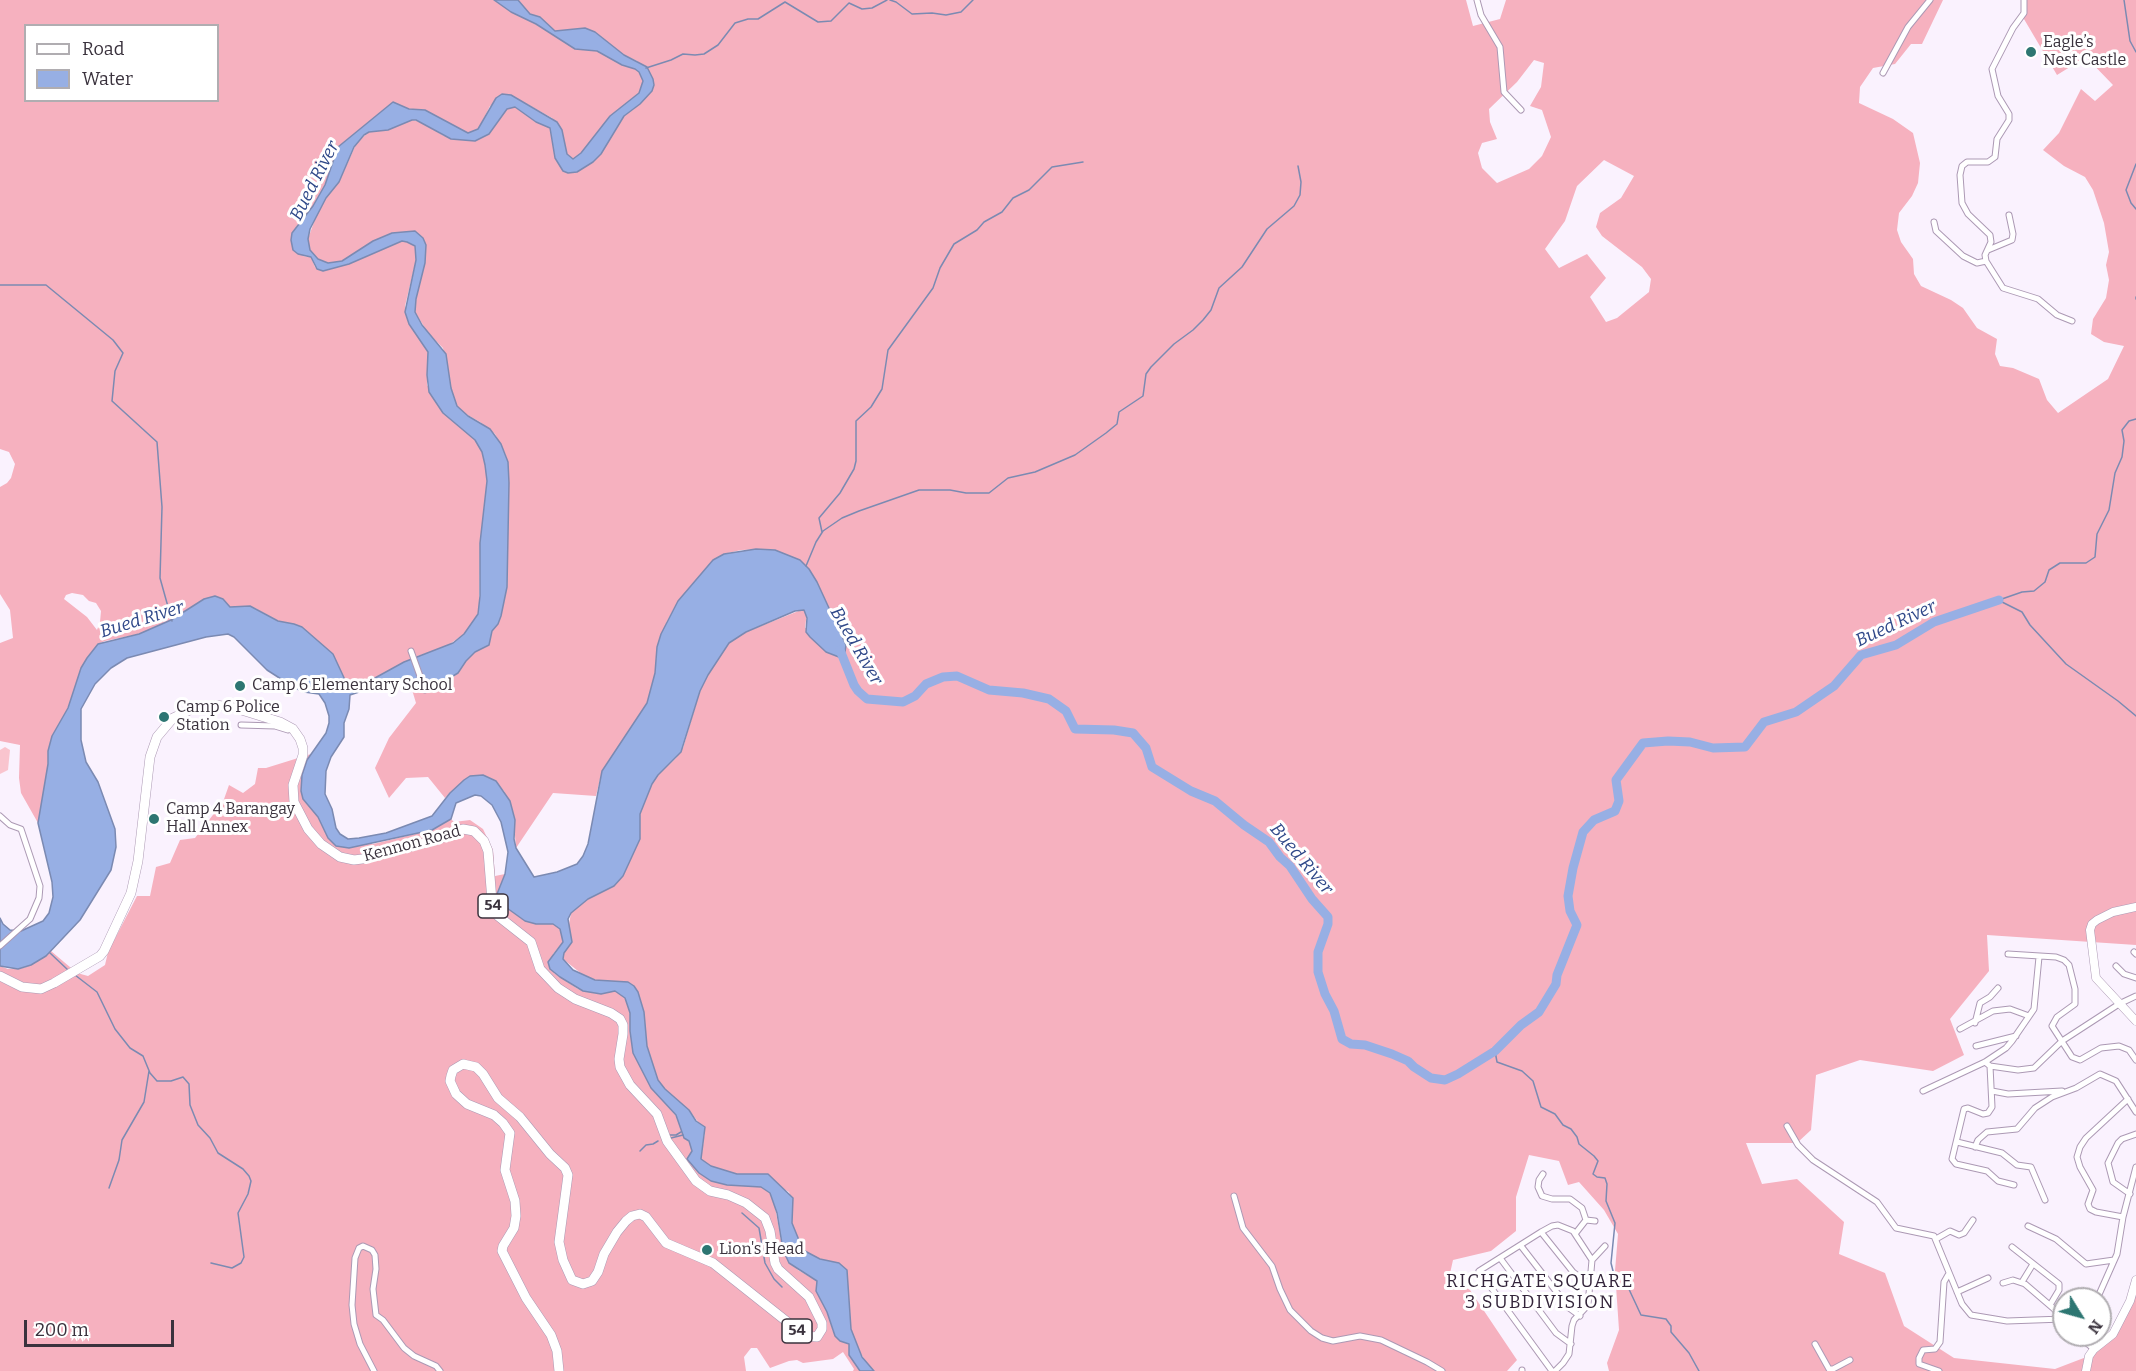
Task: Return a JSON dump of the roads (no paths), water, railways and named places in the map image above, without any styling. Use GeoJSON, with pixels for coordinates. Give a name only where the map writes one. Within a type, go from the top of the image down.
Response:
{"type":"FeatureCollection","features":[{"type":"Feature","properties":{"kind":"highway"},"geometry":{"type":"LineString","coordinates":[[0,976],[13,983],[41,988],[54,983],[104,951],[131,893],[138,861],[150,757],[157,737],[173,718],[194,708],[216,705],[235,708],[280,722],[288,725],[295,732]]}},
{"type":"Feature","properties":{"kind":"highway","name":"Kennon Road"},"geometry":{"type":"LineString","coordinates":[[295,732],[303,748],[303,755],[293,785],[294,802],[308,829],[331,853],[346,859],[363,859],[428,843],[463,829],[474,831],[481,837],[488,851],[495,913],[531,942],[540,969],[558,988],[575,999],[620,1018],[623,1029],[620,1067],[630,1085],[657,1114],[666,1138],[696,1181],[705,1189],[740,1200],[765,1218],[778,1269],[809,1297],[820,1318],[822,1329],[817,1337],[801,1334],[713,1263],[666,1243],[646,1216],[640,1214],[626,1221],[617,1232],[592,1281],[583,1284],[572,1280],[563,1260],[559,1242],[568,1175],[565,1168],[550,1154],[520,1117],[498,1098],[483,1074],[476,1067],[463,1064],[453,1070],[450,1081],[453,1089],[461,1100],[494,1115],[510,1133],[505,1170],[515,1201],[516,1216],[513,1228],[502,1246],[502,1251],[526,1298],[551,1335],[557,1351],[559,1371]]}},
{"type":"Feature","properties":{"kind":"main road"},"geometry":{"type":"LineString","coordinates":[[2136,907],[2113,912],[2097,920],[2092,924],[2090,930],[2096,978],[2136,1021]]}},
{"type":"Feature","properties":{"kind":"main road"},"geometry":{"type":"LineString","coordinates":[[2086,1371],[2089,1356],[2094,1349],[2113,1334],[2130,1301],[2136,1280]]}},
{"type":"Feature","properties":{"kind":"street"},"geometry":{"type":"LineString","coordinates":[[1477,0],[1480,15],[1500,47],[1504,92],[1521,110]]}},
{"type":"Feature","properties":{"kind":"street"},"geometry":{"type":"LineString","coordinates":[[1883,73],[1908,27],[1930,0]]}},
{"type":"Feature","properties":{"kind":"street"},"geometry":{"type":"LineString","coordinates":[[2024,0],[2024,13],[2013,28],[1992,69],[1998,96],[2009,114],[2009,120],[1997,139],[1995,157],[1988,162],[1967,162],[1961,170],[1962,203],[1968,214],[1990,235],[1985,255],[1986,261],[2003,289],[2038,299],[2052,311],[2072,321]]}},
{"type":"Feature","properties":{"kind":"street"},"geometry":{"type":"LineString","coordinates":[[1988,250],[2012,240],[2009,215]]}},
{"type":"Feature","properties":{"kind":"street"},"geometry":{"type":"LineString","coordinates":[[1934,222],[1936,231],[1964,256],[1977,263],[1986,261]]}},
{"type":"Feature","properties":{"kind":"street"},"geometry":{"type":"LineString","coordinates":[[411,651],[425,690]]}},
{"type":"Feature","properties":{"kind":"street"},"geometry":{"type":"LineString","coordinates":[[241,725],[275,726],[295,732]]}},
{"type":"Feature","properties":{"kind":"street"},"geometry":{"type":"LineString","coordinates":[[0,816],[8,824],[21,829],[38,879],[39,898],[35,909],[21,928],[0,946]]}},
{"type":"Feature","properties":{"kind":"street"},"geometry":{"type":"LineString","coordinates":[[2008,954],[2064,960],[2069,966],[2077,999],[2073,1007],[2057,1017],[2052,1026],[2072,1057],[2076,1060],[2085,1058],[2101,1048],[2119,1046],[2129,1050],[2136,1060]]}},
{"type":"Feature","properties":{"kind":"street"},"geometry":{"type":"LineString","coordinates":[[1923,1091],[1987,1064],[2006,1048],[2036,1003],[2039,957]]}},
{"type":"Feature","properties":{"kind":"street"},"geometry":{"type":"LineString","coordinates":[[2116,966],[2124,974],[2136,978]]}},
{"type":"Feature","properties":{"kind":"street"},"geometry":{"type":"LineString","coordinates":[[1975,1023],[1980,1003],[1998,988]]}},
{"type":"Feature","properties":{"kind":"street"},"geometry":{"type":"LineString","coordinates":[[1987,1064],[2018,1070],[2034,1068],[2062,1041],[2119,1004],[2136,996]]}},
{"type":"Feature","properties":{"kind":"street"},"geometry":{"type":"LineString","coordinates":[[1960,1029],[1975,1023],[1993,1011],[2010,1009],[2029,1016]]}},
{"type":"Feature","properties":{"kind":"street"},"geometry":{"type":"LineString","coordinates":[[1976,1046],[2016,1036]]}},
{"type":"Feature","properties":{"kind":"street"},"geometry":{"type":"LineString","coordinates":[[1987,1064],[1992,1103],[1988,1113],[1982,1114],[1968,1108],[1964,1109],[1952,1159],[1956,1164],[1987,1171],[1998,1181],[2014,1185]]}},
{"type":"Feature","properties":{"kind":"street"},"geometry":{"type":"LineString","coordinates":[[1975,1147],[1987,1132],[2017,1129],[2035,1108],[2091,1078],[2105,1075],[2116,1081],[2136,1112]]}},
{"type":"Feature","properties":{"kind":"street"},"geometry":{"type":"LineString","coordinates":[[1992,1091],[2008,1094],[2067,1091]]}},
{"type":"Feature","properties":{"kind":"street"},"geometry":{"type":"LineString","coordinates":[[2122,1217],[2090,1209],[2088,1204],[2093,1190],[2077,1157],[2086,1138],[2128,1099]]}},
{"type":"Feature","properties":{"kind":"street"},"geometry":{"type":"LineString","coordinates":[[1787,1126],[1798,1145],[1813,1160],[1876,1202],[1896,1228],[1924,1232],[1934,1236],[1948,1275],[1962,1304],[1971,1316],[2007,1321],[2052,1320]]}},
{"type":"Feature","properties":{"kind":"street"},"geometry":{"type":"LineString","coordinates":[[2130,1194],[2113,1182],[2108,1163],[2118,1143],[2136,1134]]}},
{"type":"Feature","properties":{"kind":"street"},"geometry":{"type":"LineString","coordinates":[[1957,1142],[2002,1153],[2018,1165],[2031,1167],[2045,1200]]}},
{"type":"Feature","properties":{"kind":"street"},"geometry":{"type":"LineString","coordinates":[[2102,1287],[2120,1241],[2122,1217],[2136,1167]]}},
{"type":"Feature","properties":{"kind":"street"},"geometry":{"type":"LineString","coordinates":[[1543,1174],[1538,1187],[1542,1196],[1574,1201],[1582,1208],[1586,1220]]}},
{"type":"Feature","properties":{"kind":"street"},"geometry":{"type":"LineString","coordinates":[[1234,1196],[1243,1228],[1272,1266],[1290,1310],[1311,1331],[1322,1338],[1333,1341],[1360,1336],[1381,1340],[1442,1371]]}},
{"type":"Feature","properties":{"kind":"street"},"geometry":{"type":"LineString","coordinates":[[1586,1220],[1595,1221]]}},
{"type":"Feature","properties":{"kind":"street"},"geometry":{"type":"LineString","coordinates":[[1575,1234],[1586,1220]]}},
{"type":"Feature","properties":{"kind":"street"},"geometry":{"type":"LineString","coordinates":[[1936,1239],[1950,1231],[1959,1235],[1964,1233],[1972,1220]]}},
{"type":"Feature","properties":{"kind":"street"},"geometry":{"type":"LineString","coordinates":[[1558,1225],[1570,1229],[1592,1260],[1588,1305],[1574,1320],[1569,1354],[1553,1371],[1479,1271],[1541,1232],[1558,1225]]}},
{"type":"Feature","properties":{"kind":"street"},"geometry":{"type":"LineString","coordinates":[[2028,1226],[2056,1239],[2086,1264],[2114,1260]]}},
{"type":"Feature","properties":{"kind":"street"},"geometry":{"type":"LineString","coordinates":[[1541,1232],[1579,1279],[1590,1285]]}},
{"type":"Feature","properties":{"kind":"street"},"geometry":{"type":"LineString","coordinates":[[374,1371],[360,1344],[353,1315],[355,1258],[359,1248],[363,1246],[372,1250],[375,1255],[376,1269],[373,1289],[376,1315],[383,1320],[404,1348],[414,1356],[436,1366],[440,1371]]}},
{"type":"Feature","properties":{"kind":"street"},"geometry":{"type":"LineString","coordinates":[[1521,1246],[1569,1308],[1580,1316]]}},
{"type":"Feature","properties":{"kind":"street"},"geometry":{"type":"LineString","coordinates":[[1592,1260],[1605,1246]]}},
{"type":"Feature","properties":{"kind":"street"},"geometry":{"type":"LineString","coordinates":[[2012,1246],[2060,1286],[2050,1305]]}},
{"type":"Feature","properties":{"kind":"street"},"geometry":{"type":"LineString","coordinates":[[1500,1258],[1556,1333],[1571,1344]]}},
{"type":"Feature","properties":{"kind":"street"},"geometry":{"type":"LineString","coordinates":[[2022,1282],[2033,1264]]}},
{"type":"Feature","properties":{"kind":"street"},"geometry":{"type":"LineString","coordinates":[[1939,1371],[1919,1364],[1923,1350],[1935,1349],[1940,1342],[1944,1282],[1948,1275]]}},
{"type":"Feature","properties":{"kind":"street"},"geometry":{"type":"LineString","coordinates":[[1943,1291],[1956,1290],[1988,1278]]}},
{"type":"Feature","properties":{"kind":"street"},"geometry":{"type":"LineString","coordinates":[[2003,1283],[2013,1280],[2022,1282],[2052,1307]]}},
{"type":"Feature","properties":{"kind":"street"},"geometry":{"type":"LineString","coordinates":[[1815,1344],[1828,1368],[1843,1368],[1850,1360]]}},
{"type":"Feature","properties":{"kind":"water"},"geometry":{"type":"Polygon","coordinates":[[[494,0],[518,0],[530,14],[540,17],[555,31],[585,28],[595,32],[624,55],[647,67],[654,85],[652,91],[640,104],[624,116],[601,154],[577,172],[563,171],[555,158],[550,128],[536,122],[515,107],[507,109],[489,134],[475,141],[451,139],[416,120],[388,130],[369,132],[354,147],[339,182],[326,198],[310,229],[308,239],[310,250],[318,259],[328,263],[342,261],[373,241],[392,233],[415,231],[423,238],[426,245],[425,263],[415,312],[422,325],[446,354],[451,388],[457,406],[468,416],[490,429],[501,444],[508,462],[509,483],[507,587],[501,616],[492,631],[489,645],[475,652],[458,673],[445,681],[430,684],[389,682],[350,695],[349,709],[344,723],[344,737],[331,757],[326,771],[325,794],[340,834],[348,839],[359,838],[386,833],[432,816],[450,793],[464,780],[470,776],[483,775],[496,781],[510,801],[515,820],[516,848],[534,877],[557,872],[577,864],[588,844],[602,771],[647,703],[655,673],[657,647],[678,601],[713,560],[724,554],[756,549],[775,550],[800,560],[809,569],[846,645],[844,659],[826,652],[810,637],[806,632],[807,618],[804,610],[795,611],[746,632],[729,643],[700,691],[681,752],[652,784],[640,814],[640,839],[623,876],[614,886],[588,899],[571,913],[568,919],[572,942],[564,953],[563,959],[573,970],[595,980],[628,982],[634,986],[644,1012],[647,1046],[658,1080],[689,1110],[696,1121],[705,1127],[701,1159],[711,1166],[737,1174],[768,1174],[793,1198],[792,1223],[803,1250],[820,1259],[839,1263],[847,1270],[851,1329],[862,1357],[874,1371],[860,1371],[849,1355],[849,1344],[840,1341],[835,1336],[827,1312],[816,1291],[817,1281],[789,1263],[783,1250],[777,1213],[770,1193],[761,1187],[727,1185],[711,1181],[699,1173],[687,1159],[692,1151],[689,1141],[684,1138],[676,1115],[651,1088],[633,1053],[630,1013],[625,998],[615,991],[601,994],[583,991],[560,977],[550,969],[548,962],[563,942],[560,929],[553,924],[536,924],[525,921],[500,903],[497,894],[505,874],[508,852],[501,822],[492,805],[481,796],[475,795],[456,803],[451,819],[432,830],[349,848],[336,846],[328,838],[318,817],[303,799],[301,791],[302,775],[307,760],[326,733],[329,723],[325,703],[319,694],[295,688],[267,670],[234,637],[228,634],[206,637],[127,658],[111,668],[95,684],[81,709],[81,740],[86,762],[98,782],[115,829],[116,847],[111,870],[80,920],[46,956],[31,965],[18,969],[0,966],[0,918],[10,930],[21,931],[43,921],[49,913],[53,897],[52,882],[38,823],[48,751],[52,736],[68,708],[81,668],[98,644],[139,634],[171,620],[204,599],[215,596],[223,599],[230,607],[250,606],[278,621],[302,627],[333,654],[346,682],[351,685],[364,684],[404,662],[453,643],[464,634],[478,614],[480,543],[487,481],[485,465],[482,452],[475,440],[443,413],[429,392],[428,352],[409,324],[405,312],[416,260],[415,246],[402,241],[349,264],[323,271],[317,269],[311,257],[298,254],[293,250],[291,240],[292,233],[313,206],[325,185],[338,147],[393,102],[409,109],[425,110],[468,133],[478,129],[496,98],[502,94],[511,95],[557,122],[562,130],[567,154],[573,159],[581,153],[610,116],[639,93],[643,81],[635,69],[622,65],[597,51],[575,49],[494,0]]]}},
{"type":"Feature","properties":{"kind":"waterway"},"geometry":{"type":"LineString","coordinates":[[646,68],[683,54],[704,54],[718,45],[735,23],[758,19],[785,2],[818,22],[831,21],[849,3],[862,9],[872,8],[887,0]]}},
{"type":"Feature","properties":{"kind":"waterway"},"geometry":{"type":"LineString","coordinates":[[890,0],[912,14],[946,15],[961,12],[973,0]]}},
{"type":"Feature","properties":{"kind":"waterway"},"geometry":{"type":"LineString","coordinates":[[2124,0],[2130,41],[2136,52]]}},
{"type":"Feature","properties":{"kind":"waterway"},"geometry":{"type":"LineString","coordinates":[[822,532],[819,518],[840,493],[854,469],[856,421],[871,407],[882,389],[888,350],[933,288],[940,268],[954,244],[1002,212],[1013,198],[1029,190],[1052,167],[1083,162]]}},
{"type":"Feature","properties":{"kind":"waterway"},"geometry":{"type":"LineString","coordinates":[[2136,164],[2126,190],[2136,209]]}},
{"type":"Feature","properties":{"kind":"waterway"},"geometry":{"type":"LineString","coordinates":[[806,566],[823,531],[842,518],[919,490],[989,493],[1008,478],[1035,472],[1075,455],[1106,433],[1117,424],[1119,412],[1143,396],[1146,374],[1151,367],[1203,320],[1211,310],[1219,288],[1242,267],[1267,229],[1294,206],[1300,195],[1301,182],[1298,166]]}},
{"type":"Feature","properties":{"kind":"waterway"},"geometry":{"type":"LineString","coordinates":[[0,285],[46,285],[113,340],[123,353],[115,371],[112,401],[157,442],[162,507],[160,578],[172,621]]}},
{"type":"Feature","properties":{"kind":"waterway","name":"Bued River"},"geometry":{"type":"LineString","coordinates":[[1999,600],[2022,592],[2034,591],[2045,582],[2049,570],[2060,563],[2086,563],[2095,557],[2097,534],[2109,510],[2115,473],[2122,457],[2124,441],[2122,430],[2129,421],[2136,419]]}},
{"type":"Feature","properties":{"kind":"waterway","name":"Bued River"},"geometry":{"type":"LineString","coordinates":[[840,650],[854,685],[867,699],[903,702],[915,696],[926,684],[943,677],[957,676],[989,690],[1023,693],[1049,699],[1066,711],[1075,729],[1133,733],[1146,748],[1152,767],[1191,791],[1215,801],[1269,842],[1328,917],[1328,924],[1318,952],[1318,972],[1325,994],[1334,1011],[1342,1039],[1351,1044],[1365,1045],[1392,1054],[1408,1061],[1431,1078],[1445,1080],[1495,1051],[1521,1025],[1539,1012],[1556,984],[1557,975],[1577,925],[1570,911],[1568,896],[1583,832],[1594,820],[1615,811],[1619,801],[1616,780],[1643,743],[1668,741],[1690,742],[1713,748],[1745,747],[1764,722],[1796,712],[1834,686],[1861,655],[1896,645],[1934,622],[1999,600]]}},
{"type":"Feature","properties":{"kind":"waterway"},"geometry":{"type":"LineString","coordinates":[[2000,601],[2022,612],[2030,625],[2066,664],[2136,716]]}},
{"type":"Feature","properties":{"kind":"waterway"},"geometry":{"type":"LineString","coordinates":[[50,953],[68,970]]}},
{"type":"Feature","properties":{"kind":"waterway"},"geometry":{"type":"LineString","coordinates":[[75,975],[97,992],[115,1029],[130,1048],[143,1056],[150,1073],[157,1081],[171,1081],[183,1077],[189,1084],[190,1105],[198,1125],[210,1138],[218,1153],[243,1169],[249,1176],[251,1181],[248,1194],[238,1213],[244,1257],[241,1263],[232,1268],[211,1263]]}},
{"type":"Feature","properties":{"kind":"waterway"},"geometry":{"type":"LineString","coordinates":[[1495,1051],[1497,1062],[1522,1071],[1533,1081],[1541,1107],[1555,1114],[1563,1125],[1571,1129],[1579,1144],[1598,1161],[1593,1174],[1605,1178],[1606,1201],[1615,1223],[1611,1263],[1613,1271],[1627,1285],[1641,1315],[1666,1319],[1671,1326],[1671,1332],[1689,1353],[1699,1371]]}},
{"type":"Feature","properties":{"kind":"waterway"},"geometry":{"type":"LineString","coordinates":[[109,1188],[119,1160],[122,1140],[144,1102],[149,1071]]}},
{"type":"Feature","properties":{"kind":"waterway"},"geometry":{"type":"LineString","coordinates":[[670,1135],[681,1132]]}},
{"type":"Feature","properties":{"kind":"waterway"},"geometry":{"type":"LineString","coordinates":[[671,1138],[683,1135]]}},
{"type":"Feature","properties":{"kind":"waterway"},"geometry":{"type":"LineString","coordinates":[[640,1151],[646,1145],[658,1141]]}},
{"type":"Feature","properties":{"kind":"waterway"},"geometry":{"type":"LineString","coordinates":[[742,1213],[759,1228],[765,1263],[774,1279],[782,1287]]}},
{"type":"Feature","properties":{"kind":"place","name":"Eagle’s Nest Castle"},"geometry":{"type":"Point","coordinates":[2031,52]}},
{"type":"Feature","properties":{"kind":"place","name":"Camp 6 Elementary School"},"geometry":{"type":"Point","coordinates":[240,686]}},
{"type":"Feature","properties":{"kind":"place","name":"Camp 6 Police Station"},"geometry":{"type":"Point","coordinates":[164,717]}},
{"type":"Feature","properties":{"kind":"place","name":"Camp 4 Barangay Hall Annex"},"geometry":{"type":"Point","coordinates":[154,819]}},
{"type":"Feature","properties":{"kind":"place","name":"Lion's Head"},"geometry":{"type":"Point","coordinates":[707,1250]}},
{"type":"Feature","properties":{"kind":"district","name":"RICHGATE SQUARE 3 SUBDIVISION"},"geometry":{"type":"Point","coordinates":[1540,1292]}}]}
